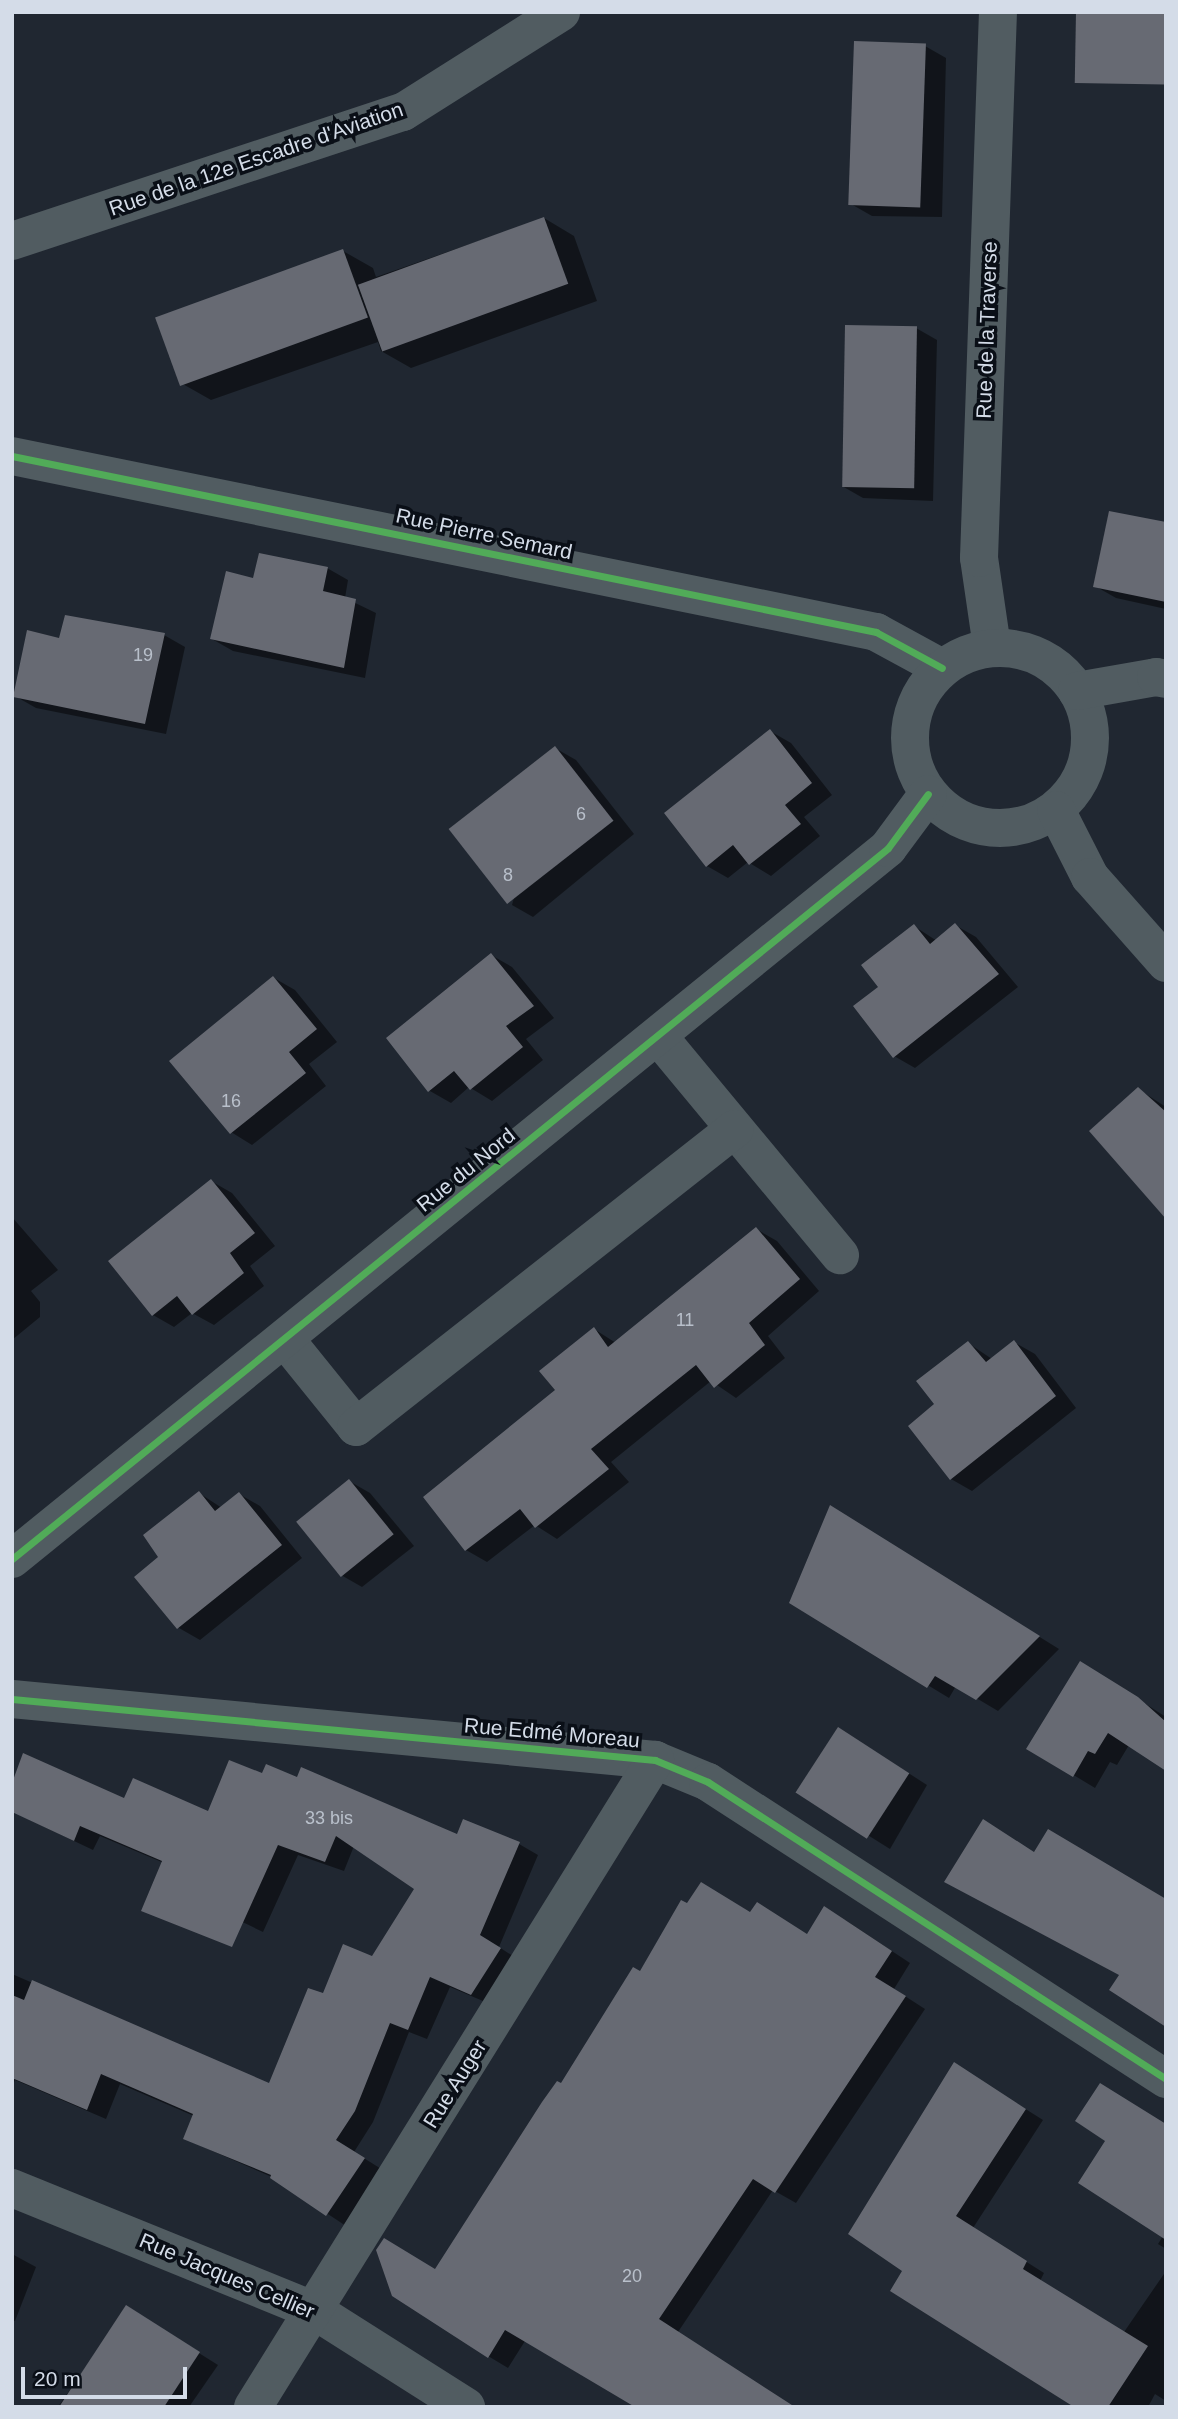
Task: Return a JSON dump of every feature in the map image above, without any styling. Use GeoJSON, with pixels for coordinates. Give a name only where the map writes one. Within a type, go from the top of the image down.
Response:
{"type":"FeatureCollection","features":[{"type":"Feature","properties":{"kind":"street","name":"Rue de la 12e Escadre d'Aviation"},"geometry":{"type":"LineString","coordinates":[[12,241],[403,112],[561,12]]}},
{"type":"Feature","properties":{"kind":"street","name":"Rue de la Traverse"},"geometry":{"type":"LineString","coordinates":[[992,647],[979,558],[998,12]]}},
{"type":"Feature","properties":{"kind":"street","name":"Rue Pierre Semard"},"geometry":{"type":"LineString","coordinates":[[12,456],[876,632],[942,668]]}},
{"type":"Feature","properties":{"kind":"street"},"geometry":{"type":"LineString","coordinates":[[992,647],[1017,649],[1041,657],[1061,671],[1077,691],[1088,715],[1091,741],[1086,768],[1073,791],[1056,810],[1031,823],[1003,829],[974,826],[949,813],[928,794],[914,769],[909,742],[911,723],[923,689],[942,668],[965,654],[992,647]]}},
{"type":"Feature","properties":{"kind":"street"},"geometry":{"type":"LineString","coordinates":[[1077,691],[1156,677],[1166,680]]}},
{"type":"Feature","properties":{"kind":"street","name":"Rue du Nord"},"geometry":{"type":"LineString","coordinates":[[12,1559],[888,848],[928,794]]}},
{"type":"Feature","properties":{"kind":"street"},"geometry":{"type":"LineString","coordinates":[[1056,810],[1090,877],[1166,963]]}},
{"type":"Feature","properties":{"kind":"street"},"geometry":{"type":"LineString","coordinates":[[659,1036],[840,1255]]}},
{"type":"Feature","properties":{"kind":"street"},"geometry":{"type":"LineString","coordinates":[[285,1339],[356,1427],[735,1129]]}},
{"type":"Feature","properties":{"kind":"street","name":"Rue Edmé Moreau"},"geometry":{"type":"LineString","coordinates":[[12,1699],[655,1760],[708,1782],[1166,2079]]}},
{"type":"Feature","properties":{"kind":"street","name":"Rue Auger"},"geometry":{"type":"LineString","coordinates":[[253,2407],[655,1760]]}},
{"type":"Feature","properties":{"kind":"street","name":"Rue Jacques Cellier"},"geometry":{"type":"LineString","coordinates":[[12,2188],[315,2311],[466,2407]]}},
{"type":"Feature","properties":{"kind":"building"},"geometry":{"type":"Polygon","coordinates":[[[1076,12],[1166,14],[1165,85],[1075,83],[1076,12]]]}},
{"type":"Feature","properties":{"kind":"building"},"geometry":{"type":"Polygon","coordinates":[[[854,41],[926,44],[920,207],[848,205],[854,41]]]}},
{"type":"Feature","properties":{"kind":"building"},"geometry":{"type":"Polygon","coordinates":[[[544,217],[568,284],[382,351],[358,285],[544,217]]]}},
{"type":"Feature","properties":{"kind":"building"},"geometry":{"type":"Polygon","coordinates":[[[343,249],[368,318],[180,386],[155,317],[343,249]]]}},
{"type":"Feature","properties":{"kind":"building"},"geometry":{"type":"Polygon","coordinates":[[[845,325],[917,326],[914,488],[842,487],[845,325]]]}},
{"type":"Feature","properties":{"kind":"building"},"geometry":{"type":"Polygon","coordinates":[[[1109,511],[1166,522],[1166,602],[1093,587],[1109,511]]]}},
{"type":"Feature","properties":{"kind":"building"},"geometry":{"type":"Polygon","coordinates":[[[259,553],[328,567],[323,591],[356,599],[344,668],[210,639],[226,571],[253,578],[259,553]]]}},
{"type":"Feature","properties":{"kind":"building"},"geometry":{"type":"Polygon","coordinates":[[[65,615],[165,633],[145,724],[13,697],[27,630],[59,638],[65,615]]]}},
{"type":"Feature","properties":{"kind":"building"},"geometry":{"type":"Polygon","coordinates":[[[770,729],[812,783],[785,805],[801,824],[749,865],[733,845],[706,867],[664,813],[770,729]]]}},
{"type":"Feature","properties":{"kind":"building"},"geometry":{"type":"Polygon","coordinates":[[[555,746],[613,821],[507,904],[449,829],[555,746]]]}},
{"type":"Feature","properties":{"kind":"building"},"geometry":{"type":"Polygon","coordinates":[[[955,923],[999,974],[893,1058],[853,1006],[878,987],[861,965],[914,924],[930,944],[955,923]]]}},
{"type":"Feature","properties":{"kind":"building"},"geometry":{"type":"Polygon","coordinates":[[[491,953],[534,1006],[506,1026],[523,1047],[470,1090],[454,1071],[428,1092],[386,1038],[491,953]]]}},
{"type":"Feature","properties":{"kind":"building"},"geometry":{"type":"Polygon","coordinates":[[[273,976],[317,1029],[289,1052],[306,1073],[230,1134],[169,1061],[273,976]]]}},
{"type":"Feature","properties":{"kind":"building"},"geometry":{"type":"Polygon","coordinates":[[[1138,1087],[1166,1112],[1166,1219],[1089,1131],[1138,1087]]]}},
{"type":"Feature","properties":{"kind":"building"},"geometry":{"type":"Polygon","coordinates":[[[211,1179],[255,1233],[230,1253],[244,1273],[192,1315],[177,1296],[152,1316],[108,1261],[211,1179]]]}},
{"type":"Feature","properties":{"kind":"building"},"geometry":{"type":"Polygon","coordinates":[[[756,1227],[800,1279],[749,1323],[765,1345],[714,1388],[696,1365],[591,1449],[609,1469],[535,1528],[520,1509],[465,1551],[423,1497],[555,1390],[539,1371],[594,1327],[608,1347],[756,1227]]]}},
{"type":"Feature","properties":{"kind":"building"},"geometry":{"type":"Polygon","coordinates":[[[1014,1340],[1056,1396],[950,1480],[908,1426],[934,1404],[916,1381],[968,1341],[986,1362],[1014,1340]]]}},
{"type":"Feature","properties":{"kind":"building"},"geometry":{"type":"Polygon","coordinates":[[[349,1479],[394,1534],[341,1577],[296,1522],[349,1479]]]}},
{"type":"Feature","properties":{"kind":"building"},"geometry":{"type":"Polygon","coordinates":[[[199,1491],[215,1511],[239,1492],[282,1545],[177,1629],[134,1577],[158,1557],[143,1535],[199,1491]]]}},
{"type":"Feature","properties":{"kind":"building"},"geometry":{"type":"Polygon","coordinates":[[[830,1505],[1040,1636],[976,1700],[935,1676],[927,1688],[789,1603],[830,1505]]]}},
{"type":"Feature","properties":{"kind":"building"},"geometry":{"type":"Polygon","coordinates":[[[1080,1661],[1138,1697],[1166,1722],[1166,1771],[1108,1733],[1095,1754],[1088,1751],[1073,1777],[1026,1749],[1080,1661]]]}},
{"type":"Feature","properties":{"kind":"building"},"geometry":{"type":"Polygon","coordinates":[[[838,1727],[909,1773],[867,1839],[796,1792],[838,1727]]]}},
{"type":"Feature","properties":{"kind":"building"},"geometry":{"type":"Polygon","coordinates":[[[23,1753],[124,1798],[133,1778],[208,1811],[229,1760],[262,1773],[266,1764],[297,1777],[301,1767],[457,1834],[463,1819],[520,1842],[480,1935],[501,1948],[471,1995],[430,1977],[408,2030],[390,2023],[355,2111],[336,2140],[365,2158],[326,2216],[270,2178],[271,2175],[183,2139],[193,2114],[101,2074],[87,2110],[12,2078],[12,1995],[24,2000],[32,1980],[269,2083],[308,1988],[323,1993],[343,1944],[372,1956],[414,1889],[336,1836],[325,1862],[278,1845],[232,1947],[141,1911],[162,1861],[80,1826],[74,1841],[12,1812],[12,1783],[23,1753]]]}},
{"type":"Feature","properties":{"kind":"building"},"geometry":{"type":"Polygon","coordinates":[[[983,1819],[1034,1852],[1048,1829],[1166,1899],[1166,2027],[1109,1990],[1119,1975],[944,1882],[983,1819]]]}},
{"type":"Feature","properties":{"kind":"building"},"geometry":{"type":"Polygon","coordinates":[[[701,1882],[750,1912],[757,1902],[807,1934],[824,1906],[892,1951],[875,1977],[906,1996],[775,2193],[753,2179],[659,2319],[795,2407],[635,2407],[505,2330],[488,2358],[392,2296],[376,2250],[384,2238],[435,2269],[542,2102],[557,2081],[561,2083],[633,1967],[640,1971],[681,1900],[687,1903],[701,1882]]]}},
{"type":"Feature","properties":{"kind":"building"},"geometry":{"type":"Polygon","coordinates":[[[954,2062],[1026,2109],[956,2216],[1027,2261],[1023,2269],[1148,2346],[1108,2407],[1074,2407],[890,2291],[902,2271],[848,2234],[954,2062]]]}},
{"type":"Feature","properties":{"kind":"building"},"geometry":{"type":"Polygon","coordinates":[[[1100,2083],[1166,2124],[1166,2240],[1078,2183],[1105,2141],[1075,2121],[1100,2083]]]}},
{"type":"Feature","properties":{"kind":"building"},"geometry":{"type":"Polygon","coordinates":[[[126,2305],[200,2352],[164,2407],[59,2407],[126,2305]]]}},
{"type":"Feature","properties":{"kind":"cycle path"},"geometry":{"type":"LineString","coordinates":[[12,456],[876,632],[942,668]]}},
{"type":"Feature","properties":{"kind":"cycle path"},"geometry":{"type":"LineString","coordinates":[[12,1559],[888,848],[928,794]]}},
{"type":"Feature","properties":{"kind":"cycle path"},"geometry":{"type":"LineString","coordinates":[[12,1699],[655,1760],[708,1782],[1166,2079]]}}]}
